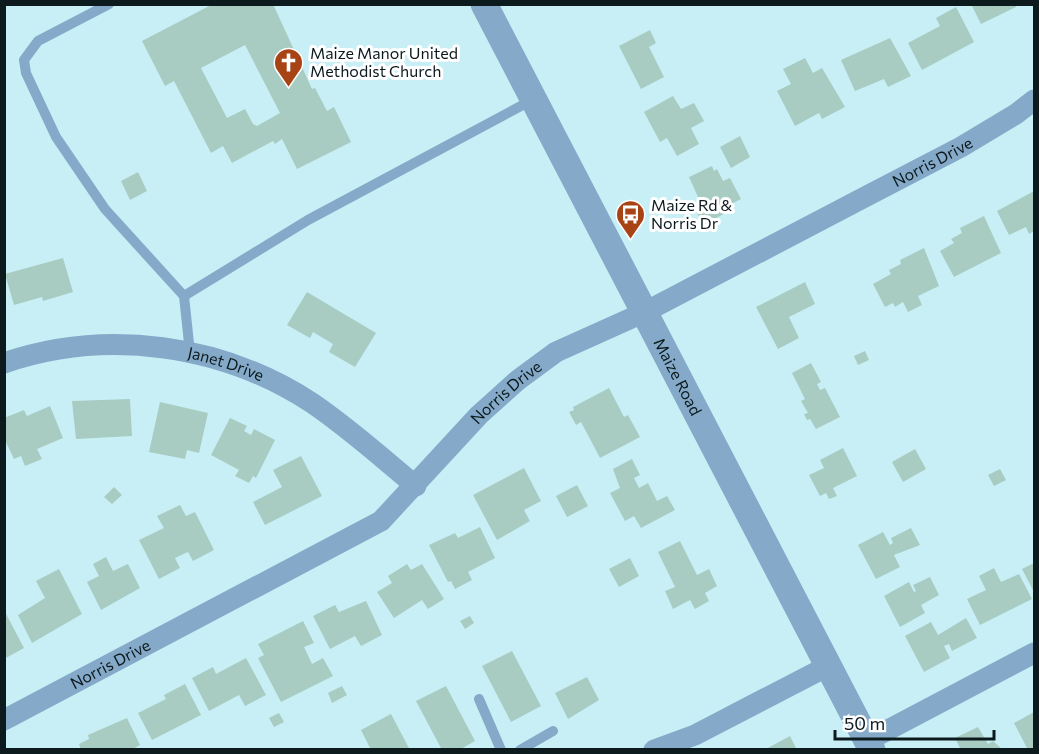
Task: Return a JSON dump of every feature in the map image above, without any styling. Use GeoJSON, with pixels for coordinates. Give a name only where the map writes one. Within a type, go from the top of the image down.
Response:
{"type":"FeatureCollection","features":[{"type":"Feature","properties":{"kind":"street","name":"Maize Road"},"geometry":{"type":"LineString","coordinates":[[484,4],[870,745]]}},
{"type":"Feature","properties":{"kind":"street","name":"Norris Drive"},"geometry":{"type":"LineString","coordinates":[[4,720],[381,521],[479,416],[518,380],[556,352],[645,312],[961,147],[1035,100]]}},
{"type":"Feature","properties":{"kind":"street","name":"Janet Drive"},"geometry":{"type":"LineString","coordinates":[[4,363],[30,354],[94,344],[145,345],[224,361],[272,381],[311,402],[352,432],[416,486]]}},
{"type":"Feature","properties":{"kind":"street"},"geometry":{"type":"LineString","coordinates":[[870,745],[1035,653]]}},
{"type":"Feature","properties":{"kind":"street"},"geometry":{"type":"LineString","coordinates":[[654,750],[695,735],[828,666]]}},
{"type":"Feature","properties":{"kind":"lane"},"geometry":{"type":"LineString","coordinates":[[109,4],[38,41],[24,60],[26,73],[56,137],[105,209],[184,296],[190,353]]}},
{"type":"Feature","properties":{"kind":"lane"},"geometry":{"type":"LineString","coordinates":[[184,296],[308,220],[535,99]]}},
{"type":"Feature","properties":{"kind":"lane"},"geometry":{"type":"LineString","coordinates":[[479,699],[501,750]]}},
{"type":"Feature","properties":{"kind":"lane"},"geometry":{"type":"LineString","coordinates":[[520,750],[553,731]]}},
{"type":"Feature","properties":{"kind":"building","name":"Maize Manor United Methodist Church"},"geometry":{"type":"Polygon","coordinates":[[[213,4],[273,4],[312,89],[315,88],[327,111],[334,107],[351,142],[297,169],[282,139],[275,144],[273,141],[232,163],[223,146],[211,153],[174,81],[165,86],[142,41],[213,4]],[[245,45],[201,68],[227,118],[245,109],[253,124],[257,126],[280,113],[245,45]]]}},
{"type":"Feature","properties":{"kind":"building"},"geometry":{"type":"Polygon","coordinates":[[[971,4],[1015,4],[1016,7],[981,24],[971,4]]]}},
{"type":"Feature","properties":{"kind":"building"},"geometry":{"type":"Polygon","coordinates":[[[956,7],[974,42],[922,70],[908,43],[940,26],[936,18],[956,7]]]}},
{"type":"Feature","properties":{"kind":"building"},"geometry":{"type":"Polygon","coordinates":[[[650,30],[656,43],[649,47],[664,77],[641,89],[619,46],[650,30]]]}},
{"type":"Feature","properties":{"kind":"building"},"geometry":{"type":"Polygon","coordinates":[[[890,38],[911,76],[888,87],[884,79],[855,91],[841,60],[890,38]]]}},
{"type":"Feature","properties":{"kind":"building"},"geometry":{"type":"Polygon","coordinates":[[[805,58],[813,73],[822,68],[845,107],[822,119],[819,113],[795,126],[777,91],[791,84],[783,69],[805,58]]]}},
{"type":"Feature","properties":{"kind":"building"},"geometry":{"type":"Polygon","coordinates":[[[673,96],[681,109],[694,103],[704,121],[691,128],[699,144],[677,156],[667,138],[660,142],[644,112],[673,96]]]}},
{"type":"Feature","properties":{"kind":"building"},"geometry":{"type":"Polygon","coordinates":[[[740,136],[750,157],[731,168],[720,147],[740,136]]]}},
{"type":"Feature","properties":{"kind":"building"},"geometry":{"type":"Polygon","coordinates":[[[712,166],[714,171],[717,169],[723,181],[730,178],[741,199],[731,204],[733,209],[703,225],[696,211],[703,208],[689,177],[712,166]]]}},
{"type":"Feature","properties":{"kind":"building"},"geometry":{"type":"Polygon","coordinates":[[[138,172],[147,191],[130,200],[121,181],[138,172]]]}},
{"type":"Feature","properties":{"kind":"building"},"geometry":{"type":"Polygon","coordinates":[[[1034,191],[1034,231],[1029,234],[1026,227],[1009,235],[997,211],[1034,191]]]}},
{"type":"Feature","properties":{"kind":"building"},"geometry":{"type":"Polygon","coordinates":[[[984,216],[1001,253],[954,277],[940,251],[954,243],[951,239],[962,233],[960,228],[984,216]]]}},
{"type":"Feature","properties":{"kind":"building"},"geometry":{"type":"Polygon","coordinates":[[[924,248],[939,286],[918,296],[922,305],[908,312],[903,302],[895,307],[893,303],[885,307],[873,284],[891,274],[889,270],[901,264],[900,260],[924,248]]]}},
{"type":"Feature","properties":{"kind":"building"},"geometry":{"type":"Polygon","coordinates":[[[63,258],[73,292],[43,301],[42,297],[14,305],[5,274],[63,258]]]}},
{"type":"Feature","properties":{"kind":"building"},"geometry":{"type":"Polygon","coordinates":[[[805,282],[815,304],[789,317],[799,338],[778,349],[756,307],[805,282]]]}},
{"type":"Feature","properties":{"kind":"building"},"geometry":{"type":"Polygon","coordinates":[[[307,292],[376,333],[355,367],[329,352],[333,344],[313,332],[310,338],[287,325],[307,292]]]}},
{"type":"Feature","properties":{"kind":"building"},"geometry":{"type":"Polygon","coordinates":[[[865,351],[869,360],[858,365],[854,356],[865,351]]]}},
{"type":"Feature","properties":{"kind":"building"},"geometry":{"type":"Polygon","coordinates":[[[811,363],[821,382],[817,384],[820,390],[825,388],[840,417],[816,429],[804,414],[808,413],[801,401],[805,399],[792,373],[811,363]]]}},
{"type":"Feature","properties":{"kind":"building"},"geometry":{"type":"Polygon","coordinates":[[[609,388],[624,417],[628,415],[640,437],[600,458],[581,422],[576,425],[569,412],[574,410],[573,407],[609,388]]]}},
{"type":"Feature","properties":{"kind":"building"},"geometry":{"type":"Polygon","coordinates":[[[130,399],[132,436],[76,439],[72,401],[130,399]]]}},
{"type":"Feature","properties":{"kind":"building"},"geometry":{"type":"Polygon","coordinates":[[[160,402],[208,413],[199,453],[187,450],[185,459],[149,452],[160,402]]]}},
{"type":"Feature","properties":{"kind":"building"},"geometry":{"type":"Polygon","coordinates":[[[50,406],[63,438],[37,449],[42,459],[25,466],[21,456],[14,459],[4,438],[4,418],[24,410],[27,416],[50,406]]]}},
{"type":"Feature","properties":{"kind":"building"},"geometry":{"type":"Polygon","coordinates":[[[230,418],[247,426],[244,431],[251,435],[254,429],[275,440],[256,478],[253,476],[249,483],[235,476],[239,470],[211,455],[230,418]]]}},
{"type":"Feature","properties":{"kind":"building"},"geometry":{"type":"Polygon","coordinates":[[[843,448],[857,476],[833,488],[837,496],[829,499],[826,493],[820,496],[809,475],[824,468],[820,460],[843,448]]]}},
{"type":"Feature","properties":{"kind":"building"},"geometry":{"type":"Polygon","coordinates":[[[915,449],[926,469],[903,482],[892,462],[915,449]]]}},
{"type":"Feature","properties":{"kind":"building"},"geometry":{"type":"Polygon","coordinates":[[[301,456],[322,496],[265,525],[253,502],[282,487],[273,470],[301,456]]]}},
{"type":"Feature","properties":{"kind":"building"},"geometry":{"type":"Polygon","coordinates":[[[632,459],[640,475],[634,478],[639,488],[648,483],[657,501],[667,496],[675,510],[641,528],[634,516],[625,521],[610,493],[620,488],[613,469],[632,459]]]}},
{"type":"Feature","properties":{"kind":"building"},"geometry":{"type":"Polygon","coordinates":[[[524,468],[541,501],[524,510],[530,521],[497,540],[473,495],[524,468]]]}},
{"type":"Feature","properties":{"kind":"building"},"geometry":{"type":"Polygon","coordinates":[[[1000,469],[1006,480],[994,486],[988,475],[1000,469]]]}},
{"type":"Feature","properties":{"kind":"building"},"geometry":{"type":"Polygon","coordinates":[[[577,485],[588,506],[567,517],[556,496],[577,485]]]}},
{"type":"Feature","properties":{"kind":"building"},"geometry":{"type":"Polygon","coordinates":[[[114,487],[122,495],[112,504],[104,497],[114,487]]]}},
{"type":"Feature","properties":{"kind":"building"},"geometry":{"type":"Polygon","coordinates":[[[180,505],[186,516],[195,512],[214,550],[193,561],[188,552],[175,558],[180,568],[159,579],[139,540],[164,528],[157,516],[180,505]]]}},
{"type":"Feature","properties":{"kind":"building"},"geometry":{"type":"Polygon","coordinates":[[[480,527],[495,558],[468,572],[472,580],[455,589],[451,581],[448,582],[429,545],[455,533],[458,538],[480,527]]]}},
{"type":"Feature","properties":{"kind":"building"},"geometry":{"type":"Polygon","coordinates":[[[911,528],[920,545],[894,555],[900,567],[876,579],[858,545],[883,532],[890,545],[893,543],[891,538],[911,528]]]}},
{"type":"Feature","properties":{"kind":"building"},"geometry":{"type":"Polygon","coordinates":[[[680,541],[697,575],[709,569],[717,586],[705,593],[709,601],[695,609],[690,600],[673,609],[665,591],[675,587],[658,552],[680,541]]]}},
{"type":"Feature","properties":{"kind":"building"},"geometry":{"type":"Polygon","coordinates":[[[106,557],[113,571],[128,564],[140,588],[101,610],[87,582],[99,576],[93,564],[106,557]]]}},
{"type":"Feature","properties":{"kind":"building"},"geometry":{"type":"Polygon","coordinates":[[[630,558],[639,576],[619,587],[609,569],[630,558]]]}},
{"type":"Feature","properties":{"kind":"building"},"geometry":{"type":"Polygon","coordinates":[[[1034,563],[1034,592],[1022,569],[1034,563]]]}},
{"type":"Feature","properties":{"kind":"building"},"geometry":{"type":"Polygon","coordinates":[[[407,564],[411,570],[422,564],[444,599],[428,609],[422,600],[394,618],[377,592],[392,583],[388,576],[407,564]]]}},
{"type":"Feature","properties":{"kind":"building"},"geometry":{"type":"Polygon","coordinates":[[[994,568],[1001,582],[1019,574],[1032,599],[980,625],[967,599],[986,590],[979,576],[994,568]]]}},
{"type":"Feature","properties":{"kind":"building"},"geometry":{"type":"Polygon","coordinates":[[[59,569],[82,614],[32,643],[18,615],[45,598],[36,581],[59,569]]]}},
{"type":"Feature","properties":{"kind":"building"},"geometry":{"type":"Polygon","coordinates":[[[930,577],[939,595],[921,605],[925,613],[900,627],[884,596],[909,582],[914,592],[916,591],[913,585],[930,577]]]}},
{"type":"Feature","properties":{"kind":"building"},"geometry":{"type":"Polygon","coordinates":[[[366,601],[382,635],[361,646],[355,636],[330,649],[313,616],[335,605],[339,612],[366,601]]]}},
{"type":"Feature","properties":{"kind":"building"},"geometry":{"type":"Polygon","coordinates":[[[4,610],[24,648],[4,659],[4,610]]]}},
{"type":"Feature","properties":{"kind":"building"},"geometry":{"type":"Polygon","coordinates":[[[470,616],[474,623],[465,629],[460,621],[470,616]]]}},
{"type":"Feature","properties":{"kind":"building"},"geometry":{"type":"Polygon","coordinates":[[[966,618],[977,638],[952,651],[949,644],[944,646],[950,658],[924,672],[905,636],[931,622],[938,635],[966,618]]]}},
{"type":"Feature","properties":{"kind":"building"},"geometry":{"type":"Polygon","coordinates":[[[303,621],[314,643],[304,647],[312,664],[323,658],[333,676],[281,702],[258,658],[264,655],[258,644],[303,621]]]}},
{"type":"Feature","properties":{"kind":"building"},"geometry":{"type":"Polygon","coordinates":[[[512,651],[541,706],[511,722],[482,666],[512,651]]]}},
{"type":"Feature","properties":{"kind":"building"},"geometry":{"type":"Polygon","coordinates":[[[246,658],[266,695],[245,706],[239,695],[209,711],[192,678],[213,667],[216,674],[246,658]]]}},
{"type":"Feature","properties":{"kind":"building"},"geometry":{"type":"Polygon","coordinates":[[[587,677],[599,700],[568,719],[555,693],[587,677]]]}},
{"type":"Feature","properties":{"kind":"building"},"geometry":{"type":"Polygon","coordinates":[[[185,684],[201,715],[152,740],[138,713],[166,699],[164,695],[185,684]]]}},
{"type":"Feature","properties":{"kind":"building"},"geometry":{"type":"Polygon","coordinates":[[[342,686],[347,695],[332,703],[328,693],[342,686]]]}},
{"type":"Feature","properties":{"kind":"building"},"geometry":{"type":"Polygon","coordinates":[[[446,686],[475,741],[459,750],[442,750],[416,701],[446,686]]]}},
{"type":"Feature","properties":{"kind":"building"},"geometry":{"type":"Polygon","coordinates":[[[1034,712],[1034,750],[1028,750],[1014,723],[1034,712]]]}},
{"type":"Feature","properties":{"kind":"building"},"geometry":{"type":"Polygon","coordinates":[[[279,713],[284,722],[274,727],[269,718],[279,713]]]}},
{"type":"Feature","properties":{"kind":"building"},"geometry":{"type":"Polygon","coordinates":[[[391,714],[410,750],[371,750],[361,730],[391,714]]]}},
{"type":"Feature","properties":{"kind":"building"},"geometry":{"type":"Polygon","coordinates":[[[127,718],[140,745],[131,750],[81,750],[79,744],[89,739],[88,735],[127,718]]]}},
{"type":"Feature","properties":{"kind":"building"},"geometry":{"type":"Polygon","coordinates":[[[978,727],[988,744],[993,741],[1003,750],[961,750],[955,738],[978,727]]]}},
{"type":"Feature","properties":{"kind":"building"},"geometry":{"type":"Polygon","coordinates":[[[790,736],[797,750],[764,750],[790,736]]]}},
{"type":"Feature","properties":{"kind":"place","name":"Maize Manor United Methodist Church"},"geometry":{"type":"Point","coordinates":[289,88]}},
{"type":"Feature","properties":{"kind":"place","name":"Maize Rd & Norris Dr"},"geometry":{"type":"Point","coordinates":[630,240]}}]}
